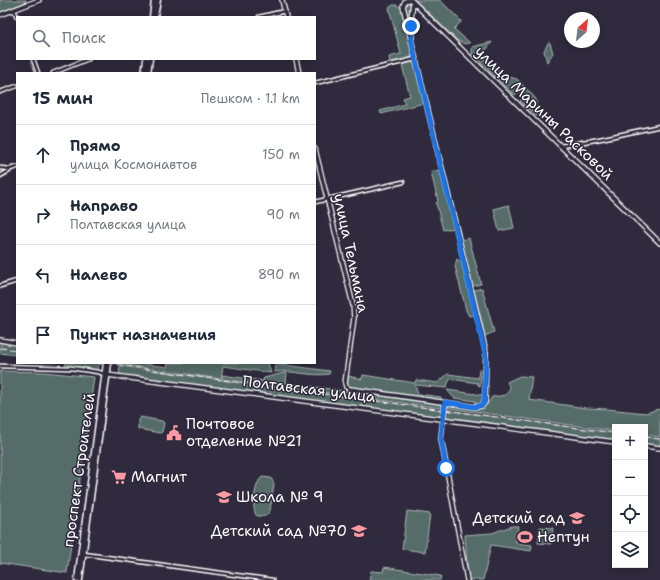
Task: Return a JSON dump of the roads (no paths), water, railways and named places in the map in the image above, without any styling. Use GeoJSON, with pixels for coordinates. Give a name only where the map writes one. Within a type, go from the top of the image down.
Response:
{"type":"FeatureCollection","features":[{"type":"Feature","properties":{"kind":"main road"},"geometry":{"type":"LineString","coordinates":[[152,16],[154,0]]}},
{"type":"Feature","properties":{"kind":"main road"},"geometry":{"type":"LineString","coordinates":[[155,16],[158,0]]}},
{"type":"Feature","properties":{"kind":"main road"},"geometry":{"type":"LineString","coordinates":[[144,72],[146,60]]}},
{"type":"Feature","properties":{"kind":"main road"},"geometry":{"type":"LineString","coordinates":[[148,72],[150,60]]}},
{"type":"Feature","properties":{"kind":"main road","name":"проспект Строителей"},"geometry":{"type":"LineString","coordinates":[[106,364],[106,374]]}},
{"type":"Feature","properties":{"kind":"main road","name":"проспект Строителей"},"geometry":{"type":"LineString","coordinates":[[80,580],[82,553],[106,374],[109,364]]}},
{"type":"Feature","properties":{"kind":"main road","name":"проспект Строителей"},"geometry":{"type":"LineString","coordinates":[[76,580],[82,553]]}},
{"type":"Feature","properties":{"kind":"street"},"geometry":{"type":"LineString","coordinates":[[0,15],[39,0]]}},
{"type":"Feature","properties":{"kind":"street"},"geometry":{"type":"LineString","coordinates":[[282,0],[286,16]]}},
{"type":"Feature","properties":{"kind":"street"},"geometry":{"type":"LineString","coordinates":[[316,83],[415,59],[402,0]]}},
{"type":"Feature","properties":{"kind":"street"},"geometry":{"type":"LineString","coordinates":[[403,6],[405,1],[411,1],[412,44]]}},
{"type":"Feature","properties":{"kind":"street","name":"улица Марины Расковой"},"geometry":{"type":"LineString","coordinates":[[411,1],[660,243]]}},
{"type":"Feature","properties":{"kind":"street"},"geometry":{"type":"LineString","coordinates":[[14,10],[17,16]]}},
{"type":"Feature","properties":{"kind":"street"},"geometry":{"type":"LineString","coordinates":[[263,16],[285,11]]}},
{"type":"Feature","properties":{"kind":"street"},"geometry":{"type":"LineString","coordinates":[[411,19],[415,13],[422,11]]}},
{"type":"Feature","properties":{"kind":"street","name":"Полтавская улица"},"geometry":{"type":"LineString","coordinates":[[346,387],[350,389],[476,407],[481,406],[484,402],[486,352],[415,59]]}},
{"type":"Feature","properties":{"kind":"street"},"geometry":{"type":"LineString","coordinates":[[33,60],[38,72]]}},
{"type":"Feature","properties":{"kind":"street"},"geometry":{"type":"LineString","coordinates":[[56,72],[86,60]]}},
{"type":"Feature","properties":{"kind":"street"},"geometry":{"type":"LineString","coordinates":[[296,60],[299,72]]}},
{"type":"Feature","properties":{"kind":"street"},"geometry":{"type":"LineString","coordinates":[[0,92],[16,86]]}},
{"type":"Feature","properties":{"kind":"street"},"geometry":{"type":"LineString","coordinates":[[560,146],[660,126]]}},
{"type":"Feature","properties":{"kind":"street","name":"улица Тельмана"},"geometry":{"type":"LineString","coordinates":[[316,153],[353,305],[354,318],[344,383],[346,387]]}},
{"type":"Feature","properties":{"kind":"street"},"geometry":{"type":"LineString","coordinates":[[0,167],[10,169]]}},
{"type":"Feature","properties":{"kind":"street"},"geometry":{"type":"LineString","coordinates":[[0,176],[10,169],[16,167]]}},
{"type":"Feature","properties":{"kind":"street"},"geometry":{"type":"LineString","coordinates":[[316,202],[403,182]]}},
{"type":"Feature","properties":{"kind":"street"},"geometry":{"type":"LineString","coordinates":[[0,286],[16,281]]}},
{"type":"Feature","properties":{"kind":"street"},"geometry":{"type":"LineString","coordinates":[[0,340],[16,342]]}},
{"type":"Feature","properties":{"kind":"street","name":"Полтавская улица"},"geometry":{"type":"LineString","coordinates":[[0,366],[71,368],[263,396],[612,442]]}},
{"type":"Feature","properties":{"kind":"street"},"geometry":{"type":"LineString","coordinates":[[445,402],[441,438],[467,580]]}},
{"type":"Feature","properties":{"kind":"street"},"geometry":{"type":"LineString","coordinates":[[648,446],[660,448]]}},
{"type":"Feature","properties":{"kind":"street"},"geometry":{"type":"LineString","coordinates":[[82,553],[272,580]]}},
{"type":"Feature","properties":{"kind":"railway"},"geometry":{"type":"LineString","coordinates":[[0,348],[16,350]]}},
{"type":"Feature","properties":{"kind":"railway"},"geometry":{"type":"LineString","coordinates":[[114,364],[199,377],[612,433]]}},
{"type":"Feature","properties":{"kind":"railway"},"geometry":{"type":"LineString","coordinates":[[648,437],[660,439]]}},
{"type":"Feature","properties":{"kind":"place","name":"Почтовое отделение №21"},"geometry":{"type":"Point","coordinates":[174,433]}},
{"type":"Feature","properties":{"kind":"place","name":"Магнит"},"geometry":{"type":"Point","coordinates":[119,477]}},
{"type":"Feature","properties":{"kind":"place","name":"Школа № 9"},"geometry":{"type":"Point","coordinates":[224,497]}},
{"type":"Feature","properties":{"kind":"place","name":"Детский сад"},"geometry":{"type":"Point","coordinates":[577,518]}},
{"type":"Feature","properties":{"kind":"place","name":"Детский сад №70"},"geometry":{"type":"Point","coordinates":[359,531]}},
{"type":"Feature","properties":{"kind":"place","name":"Нептун"},"geometry":{"type":"Point","coordinates":[525,537]}}]}
